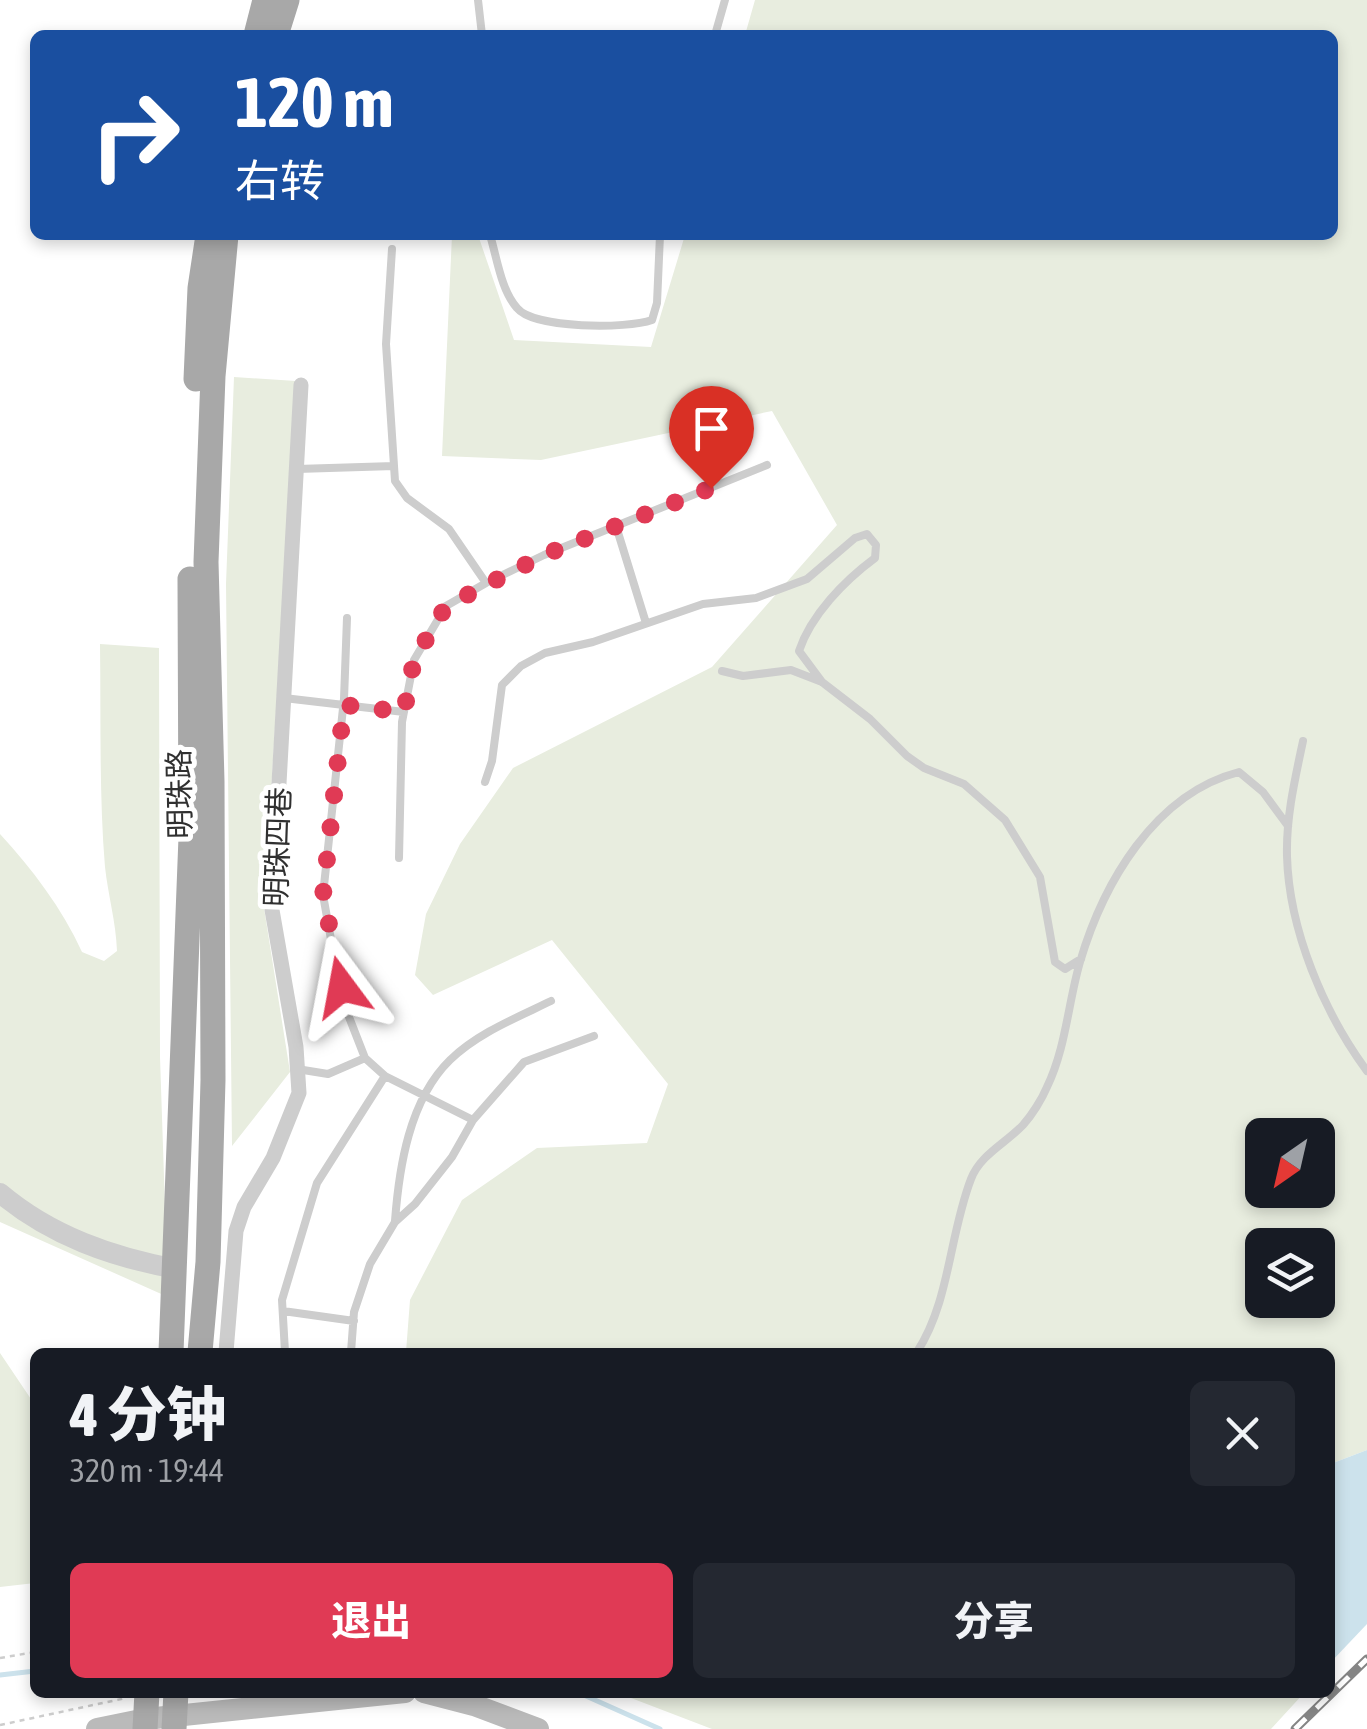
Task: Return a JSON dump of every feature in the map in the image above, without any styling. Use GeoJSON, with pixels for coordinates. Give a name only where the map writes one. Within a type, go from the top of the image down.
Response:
{"type":"FeatureCollection","features":[{"type":"Feature","properties":{"kind":"main road"},"geometry":{"type":"LineString","coordinates":[[257,30],[265,0]]}},
{"type":"Feature","properties":{"kind":"main road"},"geometry":{"type":"LineString","coordinates":[[278,30],[287,0]]}},
{"type":"Feature","properties":{"kind":"main road","name":"明珠路"},"geometry":{"type":"LineString","coordinates":[[171,1348],[192,836],[190,579],[200,288],[207,240]]}},
{"type":"Feature","properties":{"kind":"main road","name":"明珠路"},"geometry":{"type":"LineString","coordinates":[[200,1348],[208,1262],[213,1080],[212,780],[206,562],[213,376],[226,240]]}},
{"type":"Feature","properties":{"kind":"main road"},"geometry":{"type":"LineString","coordinates":[[97,1729],[158,1713],[294,1698]]}},
{"type":"Feature","properties":{"kind":"main road"},"geometry":{"type":"LineString","coordinates":[[447,1698],[538,1729]]}},
{"type":"Feature","properties":{"kind":"street","name":"明珠四巷"},"geometry":{"type":"LineString","coordinates":[[226,1348],[236,1231],[244,1207],[273,1158],[299,1093],[272,910],[301,385]]}},
{"type":"Feature","properties":{"kind":"street"},"geometry":{"type":"LineString","coordinates":[[0,1194],[29,1216],[82,1243],[132,1261],[176,1268]]}},
{"type":"Feature","properties":{"kind":"lane"},"geometry":{"type":"LineString","coordinates":[[478,0],[481,30]]}},
{"type":"Feature","properties":{"kind":"lane"},"geometry":{"type":"LineString","coordinates":[[716,30],[725,0]]}},
{"type":"Feature","properties":{"kind":"lane"},"geometry":{"type":"LineString","coordinates":[[492,240],[508,293],[517,309],[533,320],[635,326],[652,320],[657,303],[660,240]]}},
{"type":"Feature","properties":{"kind":"lane"},"geometry":{"type":"LineString","coordinates":[[392,249],[386,344],[395,480],[407,498],[449,530],[486,582]]}},
{"type":"Feature","properties":{"kind":"lane"},"geometry":{"type":"LineString","coordinates":[[399,858],[404,712],[414,660],[446,606],[486,582],[768,465]]}},
{"type":"Feature","properties":{"kind":"lane"},"geometry":{"type":"LineString","coordinates":[[296,469],[394,466]]}},
{"type":"Feature","properties":{"kind":"lane"},"geometry":{"type":"LineString","coordinates":[[616,526],[646,623]]}},
{"type":"Feature","properties":{"kind":"lane"},"geometry":{"type":"LineString","coordinates":[[485,782],[492,761],[502,685],[521,666],[545,654],[593,642],[703,604],[756,598],[807,579],[855,538],[867,534],[876,545],[875,558],[855,573],[806,630],[799,651],[822,682],[870,719],[907,756],[924,768],[964,784],[1005,820],[1040,877],[1054,962],[1065,970],[1081,959]]}},
{"type":"Feature","properties":{"kind":"lane"},"geometry":{"type":"LineString","coordinates":[[347,618],[344,705],[323,895],[346,1002],[364,1058],[385,1076],[472,1120]]}},
{"type":"Feature","properties":{"kind":"lane"},"geometry":{"type":"LineString","coordinates":[[722,671],[742,676],[791,670],[822,682]]}},
{"type":"Feature","properties":{"kind":"lane"},"geometry":{"type":"LineString","coordinates":[[284,698],[404,712]]}},
{"type":"Feature","properties":{"kind":"lane"},"geometry":{"type":"LineString","coordinates":[[1303,742],[1288,826],[1287,859],[1300,932],[1324,1004],[1367,1071]]}},
{"type":"Feature","properties":{"kind":"lane"},"geometry":{"type":"LineString","coordinates":[[921,1348],[932,1330],[958,1214],[973,1173],[1023,1124],[1045,1092],[1057,1064],[1081,959],[1110,883],[1128,857],[1169,810],[1218,777],[1238,772],[1263,792],[1288,826]]}},
{"type":"Feature","properties":{"kind":"lane"},"geometry":{"type":"LineString","coordinates":[[395,1222],[397,1191],[410,1130],[425,1096],[448,1062],[472,1044],[551,1001]]}},
{"type":"Feature","properties":{"kind":"lane"},"geometry":{"type":"LineString","coordinates":[[351,1348],[370,1264],[395,1222],[415,1204],[452,1157],[472,1120],[524,1062],[594,1036]]}},
{"type":"Feature","properties":{"kind":"lane"},"geometry":{"type":"LineString","coordinates":[[297,1069],[328,1074],[364,1058]]}},
{"type":"Feature","properties":{"kind":"lane"},"geometry":{"type":"LineString","coordinates":[[285,1348],[282,1300],[317,1184],[385,1076]]}},
{"type":"Feature","properties":{"kind":"lane"},"geometry":{"type":"LineString","coordinates":[[283,1310],[354,1322]]}},
{"type":"Feature","properties":{"kind":"path"},"geometry":{"type":"LineString","coordinates":[[0,1658],[30,1653]]}},
{"type":"Feature","properties":{"kind":"path"},"geometry":{"type":"LineString","coordinates":[[0,1724],[158,1713]]}},
{"type":"Feature","properties":{"kind":"shaded area"},"geometry":{"type":"Polygon","coordinates":[[[755,0],[1367,0],[1367,1450],[1335,1462],[1335,1348],[406,1348],[410,1300],[462,1200],[537,1148],[647,1143],[668,1084],[552,940],[433,995],[415,975],[426,914],[460,844],[513,768],[712,667],[837,525],[772,411],[541,460],[442,456],[452,240],[480,240],[514,340],[651,347],[683,240],[1338,240],[1338,30],[746,30],[755,0]]]}},
{"type":"Feature","properties":{"kind":"shaded area"},"geometry":{"type":"Polygon","coordinates":[[[234,377],[296,381],[264,908],[290,1072],[232,1146],[226,584],[234,377]]]}},
{"type":"Feature","properties":{"kind":"shaded area"},"geometry":{"type":"Polygon","coordinates":[[[100,644],[159,648],[160,1057],[168,1297],[0,1222],[0,834],[46,890],[82,952],[104,961],[117,951],[103,840],[100,644]]]}},
{"type":"Feature","properties":{"kind":"shaded area"},"geometry":{"type":"Polygon","coordinates":[[[0,1353],[30,1398],[30,1584],[0,1587],[0,1353]]]}},
{"type":"Feature","properties":{"kind":"shaded area"},"geometry":{"type":"Polygon","coordinates":[[[631,1698],[1299,1698],[1271,1729],[712,1729],[631,1698]]]}},
{"type":"Feature","properties":{"kind":"water"},"geometry":{"type":"Polygon","coordinates":[[[1367,1450],[1367,1624],[1335,1658],[1335,1462],[1367,1450]]]}},
{"type":"Feature","properties":{"kind":"waterway"},"geometry":{"type":"LineString","coordinates":[[0,1675],[30,1672]]}},
{"type":"Feature","properties":{"kind":"waterway"},"geometry":{"type":"LineString","coordinates":[[590,1698],[660,1729]]}},
{"type":"Feature","properties":{"kind":"railway"},"geometry":{"type":"LineString","coordinates":[[1335,1690],[1367,1659]]}},
{"type":"Feature","properties":{"kind":"railway"},"geometry":{"type":"LineString","coordinates":[[1295,1729],[1327,1698]]}},
{"type":"Feature","properties":{"kind":"route"},"geometry":{"type":"LineString","coordinates":[[342,987],[323,895],[344,705],[404,712],[414,660],[446,606],[544,555],[711,488]]}}]}
